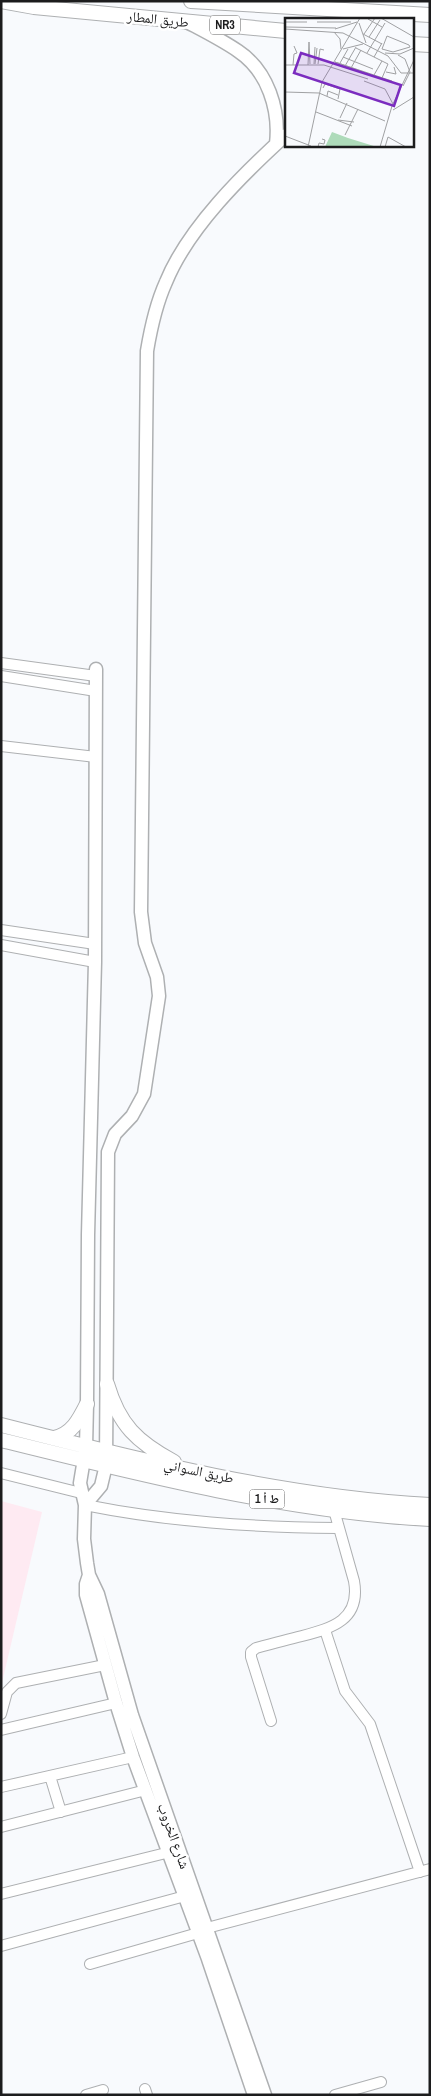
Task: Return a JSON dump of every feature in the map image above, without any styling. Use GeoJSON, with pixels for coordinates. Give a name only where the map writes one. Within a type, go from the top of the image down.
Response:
{"type":"FeatureCollection","features":[{"type":"Feature","properties":{"kind":"highway","name":"طريق المطار"},"geometry":{"type":"LineString","coordinates":[[1,1],[34,7],[285,31]]}},
{"type":"Feature","properties":{"kind":"highway","name":"طريق المطار"},"geometry":{"type":"LineString","coordinates":[[191,1],[430,15]]}},
{"type":"Feature","properties":{"kind":"highway"},"geometry":{"type":"LineString","coordinates":[[1,11],[34,7]]}},
{"type":"Feature","properties":{"kind":"highway"},"geometry":{"type":"LineString","coordinates":[[414,44],[430,45]]}},
{"type":"Feature","properties":{"kind":"highway"},"geometry":{"type":"LineString","coordinates":[[107,1384],[117,1414],[139,1441],[188,1470]]}},
{"type":"Feature","properties":{"kind":"highway"},"geometry":{"type":"LineString","coordinates":[[54,1438],[68,1433],[74,1427],[87,1404]]}},
{"type":"Feature","properties":{"kind":"highway","name":"طريق السواني"},"geometry":{"type":"LineString","coordinates":[[1,1425],[54,1438],[85,1454]]}},
{"type":"Feature","properties":{"kind":"highway","name":"طريق السواني"},"geometry":{"type":"LineString","coordinates":[[1,1440],[188,1470],[430,1519]]}},
{"type":"Feature","properties":{"kind":"highway","name":"طريق السواني"},"geometry":{"type":"LineString","coordinates":[[107,1458],[228,1492],[334,1510],[362,1505],[430,1505]]}},
{"type":"Feature","properties":{"kind":"main road"},"geometry":{"type":"LineString","coordinates":[[275,7],[292,1]]}},
{"type":"Feature","properties":{"kind":"main road"},"geometry":{"type":"LineString","coordinates":[[186,21],[239,51],[256,68],[267,86],[274,105],[277,125],[276,144]]}},
{"type":"Feature","properties":{"kind":"main road"},"geometry":{"type":"LineString","coordinates":[[85,1505],[100,1486],[107,1458],[106,1237],[108,1152],[115,1134],[132,1116],[144,1094],[159,996],[157,976],[146,944],[141,912],[147,351],[157,303],[177,258],[190,238],[216,207],[285,136]]}},
{"type":"Feature","properties":{"kind":"main road","name":"شارع الخروب"},"geometry":{"type":"LineString","coordinates":[[96,673],[95,962],[88,1235],[87,1404],[85,1454],[80,1478],[81,1492],[85,1505],[84,1539],[89,1575],[98,1594],[126,1717],[133,1757],[185,1896],[203,1930],[254,2095]]}},
{"type":"Feature","properties":{"kind":"main road"},"geometry":{"type":"LineString","coordinates":[[88,1235],[106,1237]]}},
{"type":"Feature","properties":{"kind":"main road","name":"شارع الخروب"},"geometry":{"type":"LineString","coordinates":[[89,1575],[86,1584],[86,1595],[116,1703],[126,1717],[265,2095]]}},
{"type":"Feature","properties":{"kind":"street"},"geometry":{"type":"LineString","coordinates":[[1,663],[96,673]]}},
{"type":"Feature","properties":{"kind":"street"},"geometry":{"type":"LineString","coordinates":[[1,676],[96,691]]}},
{"type":"Feature","properties":{"kind":"street"},"geometry":{"type":"LineString","coordinates":[[1,746],[96,757]]}},
{"type":"Feature","properties":{"kind":"street"},"geometry":{"type":"LineString","coordinates":[[1,930],[95,944]]}},
{"type":"Feature","properties":{"kind":"street"},"geometry":{"type":"LineString","coordinates":[[1,944],[95,962]]}},
{"type":"Feature","properties":{"kind":"street"},"geometry":{"type":"LineString","coordinates":[[1,1473],[81,1492]]}},
{"type":"Feature","properties":{"kind":"street"},"geometry":{"type":"LineString","coordinates":[[85,1505],[137,1516],[181,1521],[257,1527],[338,1528]]}},
{"type":"Feature","properties":{"kind":"street"},"geometry":{"type":"LineString","coordinates":[[271,1721],[251,1658],[251,1652],[256,1648],[333,1626],[346,1618],[354,1604],[356,1597],[354,1581],[334,1510]]}},
{"type":"Feature","properties":{"kind":"street"},"geometry":{"type":"LineString","coordinates":[[90,1964],[203,1930],[425,1870],[370,1724],[345,1691],[324,1630]]}},
{"type":"Feature","properties":{"kind":"street"},"geometry":{"type":"LineString","coordinates":[[1,1714],[7,1692],[16,1683],[105,1665]]}},
{"type":"Feature","properties":{"kind":"street"},"geometry":{"type":"LineString","coordinates":[[1,1730],[116,1703]]}},
{"type":"Feature","properties":{"kind":"street"},"geometry":{"type":"LineString","coordinates":[[1,1787],[133,1757]]}},
{"type":"Feature","properties":{"kind":"street"},"geometry":{"type":"LineString","coordinates":[[50,1776],[60,1812]]}},
{"type":"Feature","properties":{"kind":"street"},"geometry":{"type":"LineString","coordinates":[[1,1827],[146,1790]]}},
{"type":"Feature","properties":{"kind":"street"},"geometry":{"type":"LineString","coordinates":[[1,1894],[170,1852]]}},
{"type":"Feature","properties":{"kind":"street"},"geometry":{"type":"LineString","coordinates":[[1,1946],[185,1896]]}},
{"type":"Feature","properties":{"kind":"street"},"geometry":{"type":"LineString","coordinates":[[335,2095],[381,2082]]}},
{"type":"Feature","properties":{"kind":"street"},"geometry":{"type":"LineString","coordinates":[[86,2095],[103,2090]]}},
{"type":"Feature","properties":{"kind":"shaded area"},"geometry":{"type":"Polygon","coordinates":[[[1,1501],[42,1512],[1,1687],[1,1501]]]}}]}
